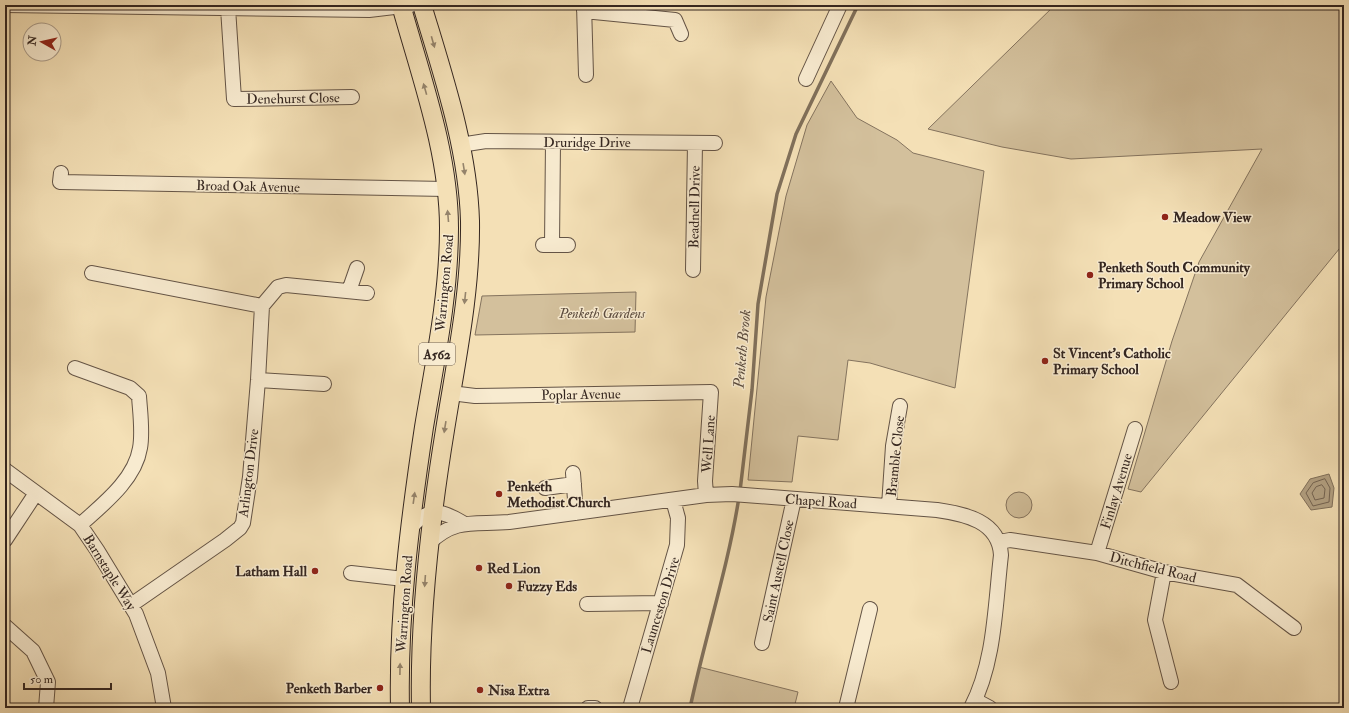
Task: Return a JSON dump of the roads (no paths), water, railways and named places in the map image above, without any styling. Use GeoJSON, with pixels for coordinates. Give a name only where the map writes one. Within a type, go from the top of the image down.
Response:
{"type":"FeatureCollection","features":[{"type":"Feature","properties":{"kind":"main road","name":"Warrington Road"},"geometry":{"type":"LineString","coordinates":[[421,708],[423,599],[433,512],[461,331],[469,264],[470,220],[460,144],[443,75],[422,5]]}},
{"type":"Feature","properties":{"kind":"main road","name":"Warrington Road"},"geometry":{"type":"LineString","coordinates":[[400,708],[400,647],[404,579],[409,530],[444,304],[449,227],[446,189],[434,122],[404,6]]}},
{"type":"Feature","properties":{"kind":"street"},"geometry":{"type":"LineString","coordinates":[[5,5],[369,10],[404,6]]}},
{"type":"Feature","properties":{"kind":"street"},"geometry":{"type":"LineString","coordinates":[[806,79],[840,5]]}},
{"type":"Feature","properties":{"kind":"street","name":"Denehurst Close"},"geometry":{"type":"LineString","coordinates":[[228,8],[234,99],[352,97]]}},
{"type":"Feature","properties":{"kind":"street"},"geometry":{"type":"LineString","coordinates":[[586,75],[584,8],[675,20],[681,34]]}},
{"type":"Feature","properties":{"kind":"street","name":"Druridge Drive"},"geometry":{"type":"LineString","coordinates":[[460,144],[486,141],[715,144]]}},
{"type":"Feature","properties":{"kind":"street"},"geometry":{"type":"LineString","coordinates":[[553,142],[548,245],[568,245]]}},
{"type":"Feature","properties":{"kind":"street","name":"Beadnell Drive"},"geometry":{"type":"LineString","coordinates":[[693,270],[695,143]]}},
{"type":"Feature","properties":{"kind":"street","name":"Broad Oak Avenue"},"geometry":{"type":"LineString","coordinates":[[61,173],[60,182],[446,189]]}},
{"type":"Feature","properties":{"kind":"street"},"geometry":{"type":"LineString","coordinates":[[349,291],[357,268]]}},
{"type":"Feature","properties":{"kind":"street"},"geometry":{"type":"LineString","coordinates":[[92,273],[262,306],[278,287],[286,285],[367,293]]}},
{"type":"Feature","properties":{"kind":"street","name":"Arlington Drive"},"geometry":{"type":"LineString","coordinates":[[131,605],[240,528],[243,523],[250,477],[262,306]]}},
{"type":"Feature","properties":{"kind":"street"},"geometry":{"type":"LineString","coordinates":[[75,368],[130,388],[139,396],[140,448],[135,464],[116,492],[80,525]]}},
{"type":"Feature","properties":{"kind":"street"},"geometry":{"type":"LineString","coordinates":[[258,380],[324,384]]}},
{"type":"Feature","properties":{"kind":"street","name":"Poplar Avenue"},"geometry":{"type":"LineString","coordinates":[[451,393],[475,396],[711,392]]}},
{"type":"Feature","properties":{"kind":"street","name":"Well Lane"},"geometry":{"type":"LineString","coordinates":[[706,495],[705,481],[711,392]]}},
{"type":"Feature","properties":{"kind":"street","name":"Bramble Close"},"geometry":{"type":"LineString","coordinates":[[889,506],[893,446],[900,406]]}},
{"type":"Feature","properties":{"kind":"street","name":"Finlay Avenue"},"geometry":{"type":"LineString","coordinates":[[1097,553],[1135,429]]}},
{"type":"Feature","properties":{"kind":"street","name":"Barnstaple Way"},"geometry":{"type":"LineString","coordinates":[[5,470],[80,525],[136,614],[158,673],[164,708]]}},
{"type":"Feature","properties":{"kind":"street"},"geometry":{"type":"LineString","coordinates":[[545,488],[573,479],[576,513]]}},
{"type":"Feature","properties":{"kind":"street"},"geometry":{"type":"LineString","coordinates":[[5,540],[36,493]]}},
{"type":"Feature","properties":{"kind":"street","name":"Chapel Road"},"geometry":{"type":"LineString","coordinates":[[429,543],[447,528],[464,524],[489,524],[706,495],[732,494],[889,506],[962,514],[976,518],[986,525],[999,542]]}},
{"type":"Feature","properties":{"kind":"street","name":"Saint Austell Close"},"geometry":{"type":"LineString","coordinates":[[762,643],[794,499]]}},
{"type":"Feature","properties":{"kind":"street","name":"Launceston Drive"},"geometry":{"type":"LineString","coordinates":[[630,708],[677,544],[678,518],[673,500]]}},
{"type":"Feature","properties":{"kind":"street"},"geometry":{"type":"LineString","coordinates":[[409,530],[417,519],[425,514],[433,512]]}},
{"type":"Feature","properties":{"kind":"street","name":"Chapel Road"},"geometry":{"type":"LineString","coordinates":[[433,512],[453,517],[464,524]]}},
{"type":"Feature","properties":{"kind":"street","name":"Ditchfield Road"},"geometry":{"type":"LineString","coordinates":[[999,542],[1010,540],[1097,553],[1164,572],[1237,585],[1294,628]]}},
{"type":"Feature","properties":{"kind":"street"},"geometry":{"type":"LineString","coordinates":[[990,708],[973,704],[988,656],[1001,555],[999,542]]}},
{"type":"Feature","properties":{"kind":"street"},"geometry":{"type":"LineString","coordinates":[[1164,572],[1155,620],[1171,682]]}},
{"type":"Feature","properties":{"kind":"street"},"geometry":{"type":"LineString","coordinates":[[350,573],[404,579]]}},
{"type":"Feature","properties":{"kind":"street"},"geometry":{"type":"LineString","coordinates":[[587,604],[661,603]]}},
{"type":"Feature","properties":{"kind":"street"},"geometry":{"type":"LineString","coordinates":[[846,708],[870,609]]}},
{"type":"Feature","properties":{"kind":"street"},"geometry":{"type":"LineString","coordinates":[[5,626],[33,651],[48,682],[46,708]]}},
{"type":"Feature","properties":{"kind":"street"},"geometry":{"type":"LineString","coordinates":[[588,708],[595,708]]}},
{"type":"Feature","properties":{"kind":"water"},"geometry":{"type":"Polygon","coordinates":[[[1329,474],[1334,488],[1332,507],[1311,510],[1300,494],[1310,479],[1329,474]]]}},
{"type":"Feature","properties":{"kind":"waterway","name":"Penketh Brook"},"geometry":{"type":"LineString","coordinates":[[740,491],[752,390],[758,304],[777,194],[796,134],[858,5]]}},
{"type":"Feature","properties":{"kind":"waterway","name":"Penketh Brook"},"geometry":{"type":"LineString","coordinates":[[690,708],[702,655],[723,576],[739,497]]}},
{"type":"Feature","properties":{"kind":"place","name":"Meadow View"},"geometry":{"type":"Point","coordinates":[1165,217]}},
{"type":"Feature","properties":{"kind":"place","name":"Penketh South Community Primary School"},"geometry":{"type":"Point","coordinates":[1090,275]}},
{"type":"Feature","properties":{"kind":"place","name":"St Vincent's Catholic Primary School"},"geometry":{"type":"Point","coordinates":[1045,361]}},
{"type":"Feature","properties":{"kind":"place","name":"Penketh Methodist Church"},"geometry":{"type":"Point","coordinates":[499,494]}},
{"type":"Feature","properties":{"kind":"place","name":"Red Lion"},"geometry":{"type":"Point","coordinates":[479,568]}},
{"type":"Feature","properties":{"kind":"place","name":"Latham Hall"},"geometry":{"type":"Point","coordinates":[315,571]}},
{"type":"Feature","properties":{"kind":"place","name":"Fuzzy Eds"},"geometry":{"type":"Point","coordinates":[509,586]}},
{"type":"Feature","properties":{"kind":"place","name":"Penketh Barber"},"geometry":{"type":"Point","coordinates":[380,688]}},
{"type":"Feature","properties":{"kind":"place","name":"Nisa Extra"},"geometry":{"type":"Point","coordinates":[480,690]}},
{"type":"Feature","properties":{"kind":"park label","name":"Penketh Gardens"},"geometry":{"type":"Point","coordinates":[602,313]}}]}
